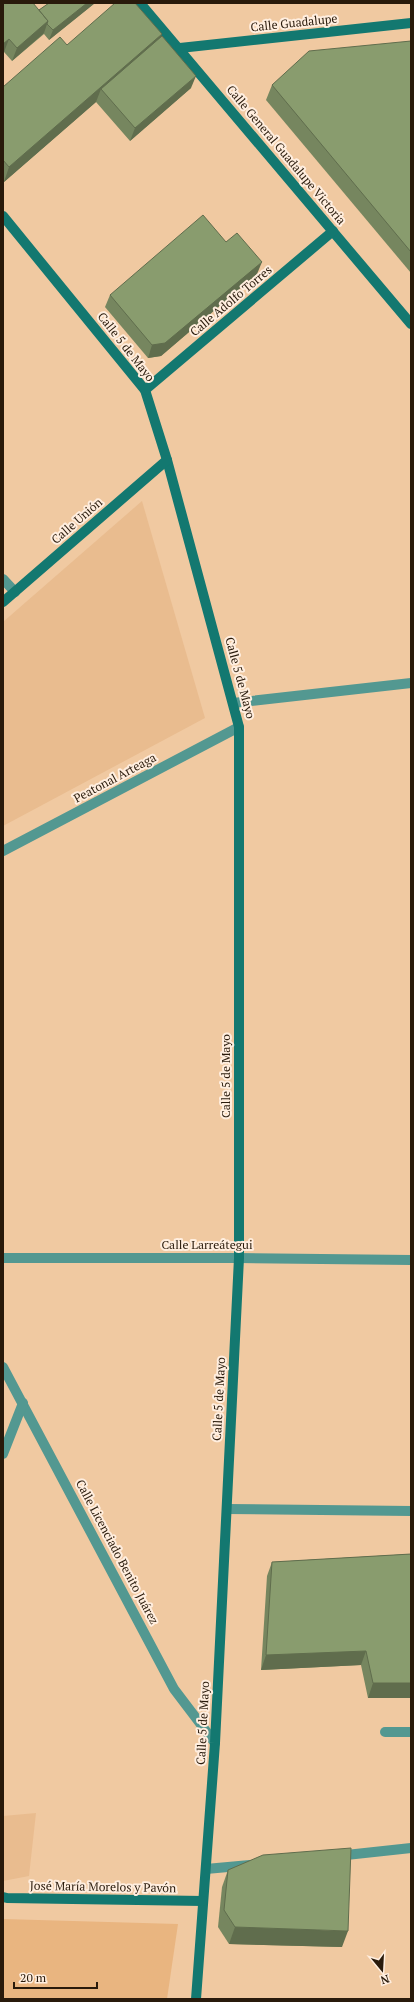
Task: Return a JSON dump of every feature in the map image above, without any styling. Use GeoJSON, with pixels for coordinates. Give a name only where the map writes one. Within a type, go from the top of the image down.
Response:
{"type":"FeatureCollection","features":[{"type":"Feature","properties":{"kind":"main road","name":"Calle General Guadalupe Victoria"},"geometry":{"type":"LineString","coordinates":[[140,3],[180,48],[411,324]]}},
{"type":"Feature","properties":{"kind":"main road","name":"Calle Guadalupe"},"geometry":{"type":"LineString","coordinates":[[180,48],[411,23]]}},
{"type":"Feature","properties":{"kind":"main road","name":"Calle 5 de Mayo"},"geometry":{"type":"LineString","coordinates":[[3,216],[145,390],[167,460],[239,727],[239,1258],[215,1743],[196,1999]]}},
{"type":"Feature","properties":{"kind":"main road","name":"Calle Adolfo Torres"},"geometry":{"type":"LineString","coordinates":[[145,390],[333,231]]}},
{"type":"Feature","properties":{"kind":"main road","name":"Calle Unión"},"geometry":{"type":"LineString","coordinates":[[3,602],[167,460]]}},
{"type":"Feature","properties":{"kind":"main road","name":"José María Morelos y Pavón"},"geometry":{"type":"LineString","coordinates":[[3,1896],[7,1898],[203,1901]]}},
{"type":"Feature","properties":{"kind":"street"},"geometry":{"type":"LineString","coordinates":[[3,579],[15,592]]}},
{"type":"Feature","properties":{"kind":"street"},"geometry":{"type":"LineString","coordinates":[[233,703],[411,683]]}},
{"type":"Feature","properties":{"kind":"street","name":"Peatonal Arteaga"},"geometry":{"type":"LineString","coordinates":[[3,851],[239,727]]}},
{"type":"Feature","properties":{"kind":"street","name":"Calle Larreátegui"},"geometry":{"type":"LineString","coordinates":[[3,1258],[411,1260]]}},
{"type":"Feature","properties":{"kind":"street","name":"Calle Licenciado Benito Juárez"},"geometry":{"type":"LineString","coordinates":[[3,1367],[174,1689],[215,1743]]}},
{"type":"Feature","properties":{"kind":"street"},"geometry":{"type":"LineString","coordinates":[[3,1454],[23,1403]]}},
{"type":"Feature","properties":{"kind":"street"},"geometry":{"type":"LineString","coordinates":[[227,1509],[411,1511]]}},
{"type":"Feature","properties":{"kind":"street"},"geometry":{"type":"LineString","coordinates":[[385,1732],[411,1732]]}},
{"type":"Feature","properties":{"kind":"street"},"geometry":{"type":"LineString","coordinates":[[324,1857],[411,1848]]}},
{"type":"Feature","properties":{"kind":"street"},"geometry":{"type":"LineString","coordinates":[[206,1869],[261,1864]]}},
{"type":"Feature","properties":{"kind":"shaded area"},"geometry":{"type":"Polygon","coordinates":[[[142,501],[205,718],[3,826],[3,622],[142,501]]]}},
{"type":"Feature","properties":{"kind":"shaded area"},"geometry":{"type":"Polygon","coordinates":[[[36,1813],[29,1876],[3,1881],[3,1816],[36,1813]]]}},
{"type":"Feature","properties":{"kind":"shaded area"},"geometry":{"type":"Polygon","coordinates":[[[3,1919],[178,1924],[167,1999],[3,1999],[3,1919]]]}},
{"type":"Feature","properties":{"kind":"building"},"geometry":{"type":"Polygon","coordinates":[[[3,3],[33,3],[48,21],[17,48],[9,39],[3,44],[3,3]]]}},
{"type":"Feature","properties":{"kind":"building"},"geometry":{"type":"Polygon","coordinates":[[[49,3],[87,3],[53,30],[47,24],[48,21],[39,10],[49,3]]]}},
{"type":"Feature","properties":{"kind":"building"},"geometry":{"type":"Polygon","coordinates":[[[115,3],[135,3],[162,34],[9,167],[3,160],[3,87],[60,37],[67,45],[115,3]]]}},
{"type":"Feature","properties":{"kind":"building"},"geometry":{"type":"Polygon","coordinates":[[[162,36],[196,76],[135,128],[101,89],[162,36]]]}},
{"type":"Feature","properties":{"kind":"building"},"geometry":{"type":"Polygon","coordinates":[[[411,41],[411,252],[272,85],[309,51],[411,41]]]}},
{"type":"Feature","properties":{"kind":"building"},"geometry":{"type":"Polygon","coordinates":[[[203,215],[226,242],[237,233],[262,262],[165,343],[152,345],[110,295],[203,215]]]}},
{"type":"Feature","properties":{"kind":"building"},"geometry":{"type":"Polygon","coordinates":[[[411,1554],[411,1683],[373,1683],[366,1651],[266,1655],[272,1562],[411,1554]]]}},
{"type":"Feature","properties":{"kind":"building"},"geometry":{"type":"Polygon","coordinates":[[[351,1848],[348,1931],[235,1927],[224,1910],[228,1870],[263,1855],[351,1848]]]}}]}
